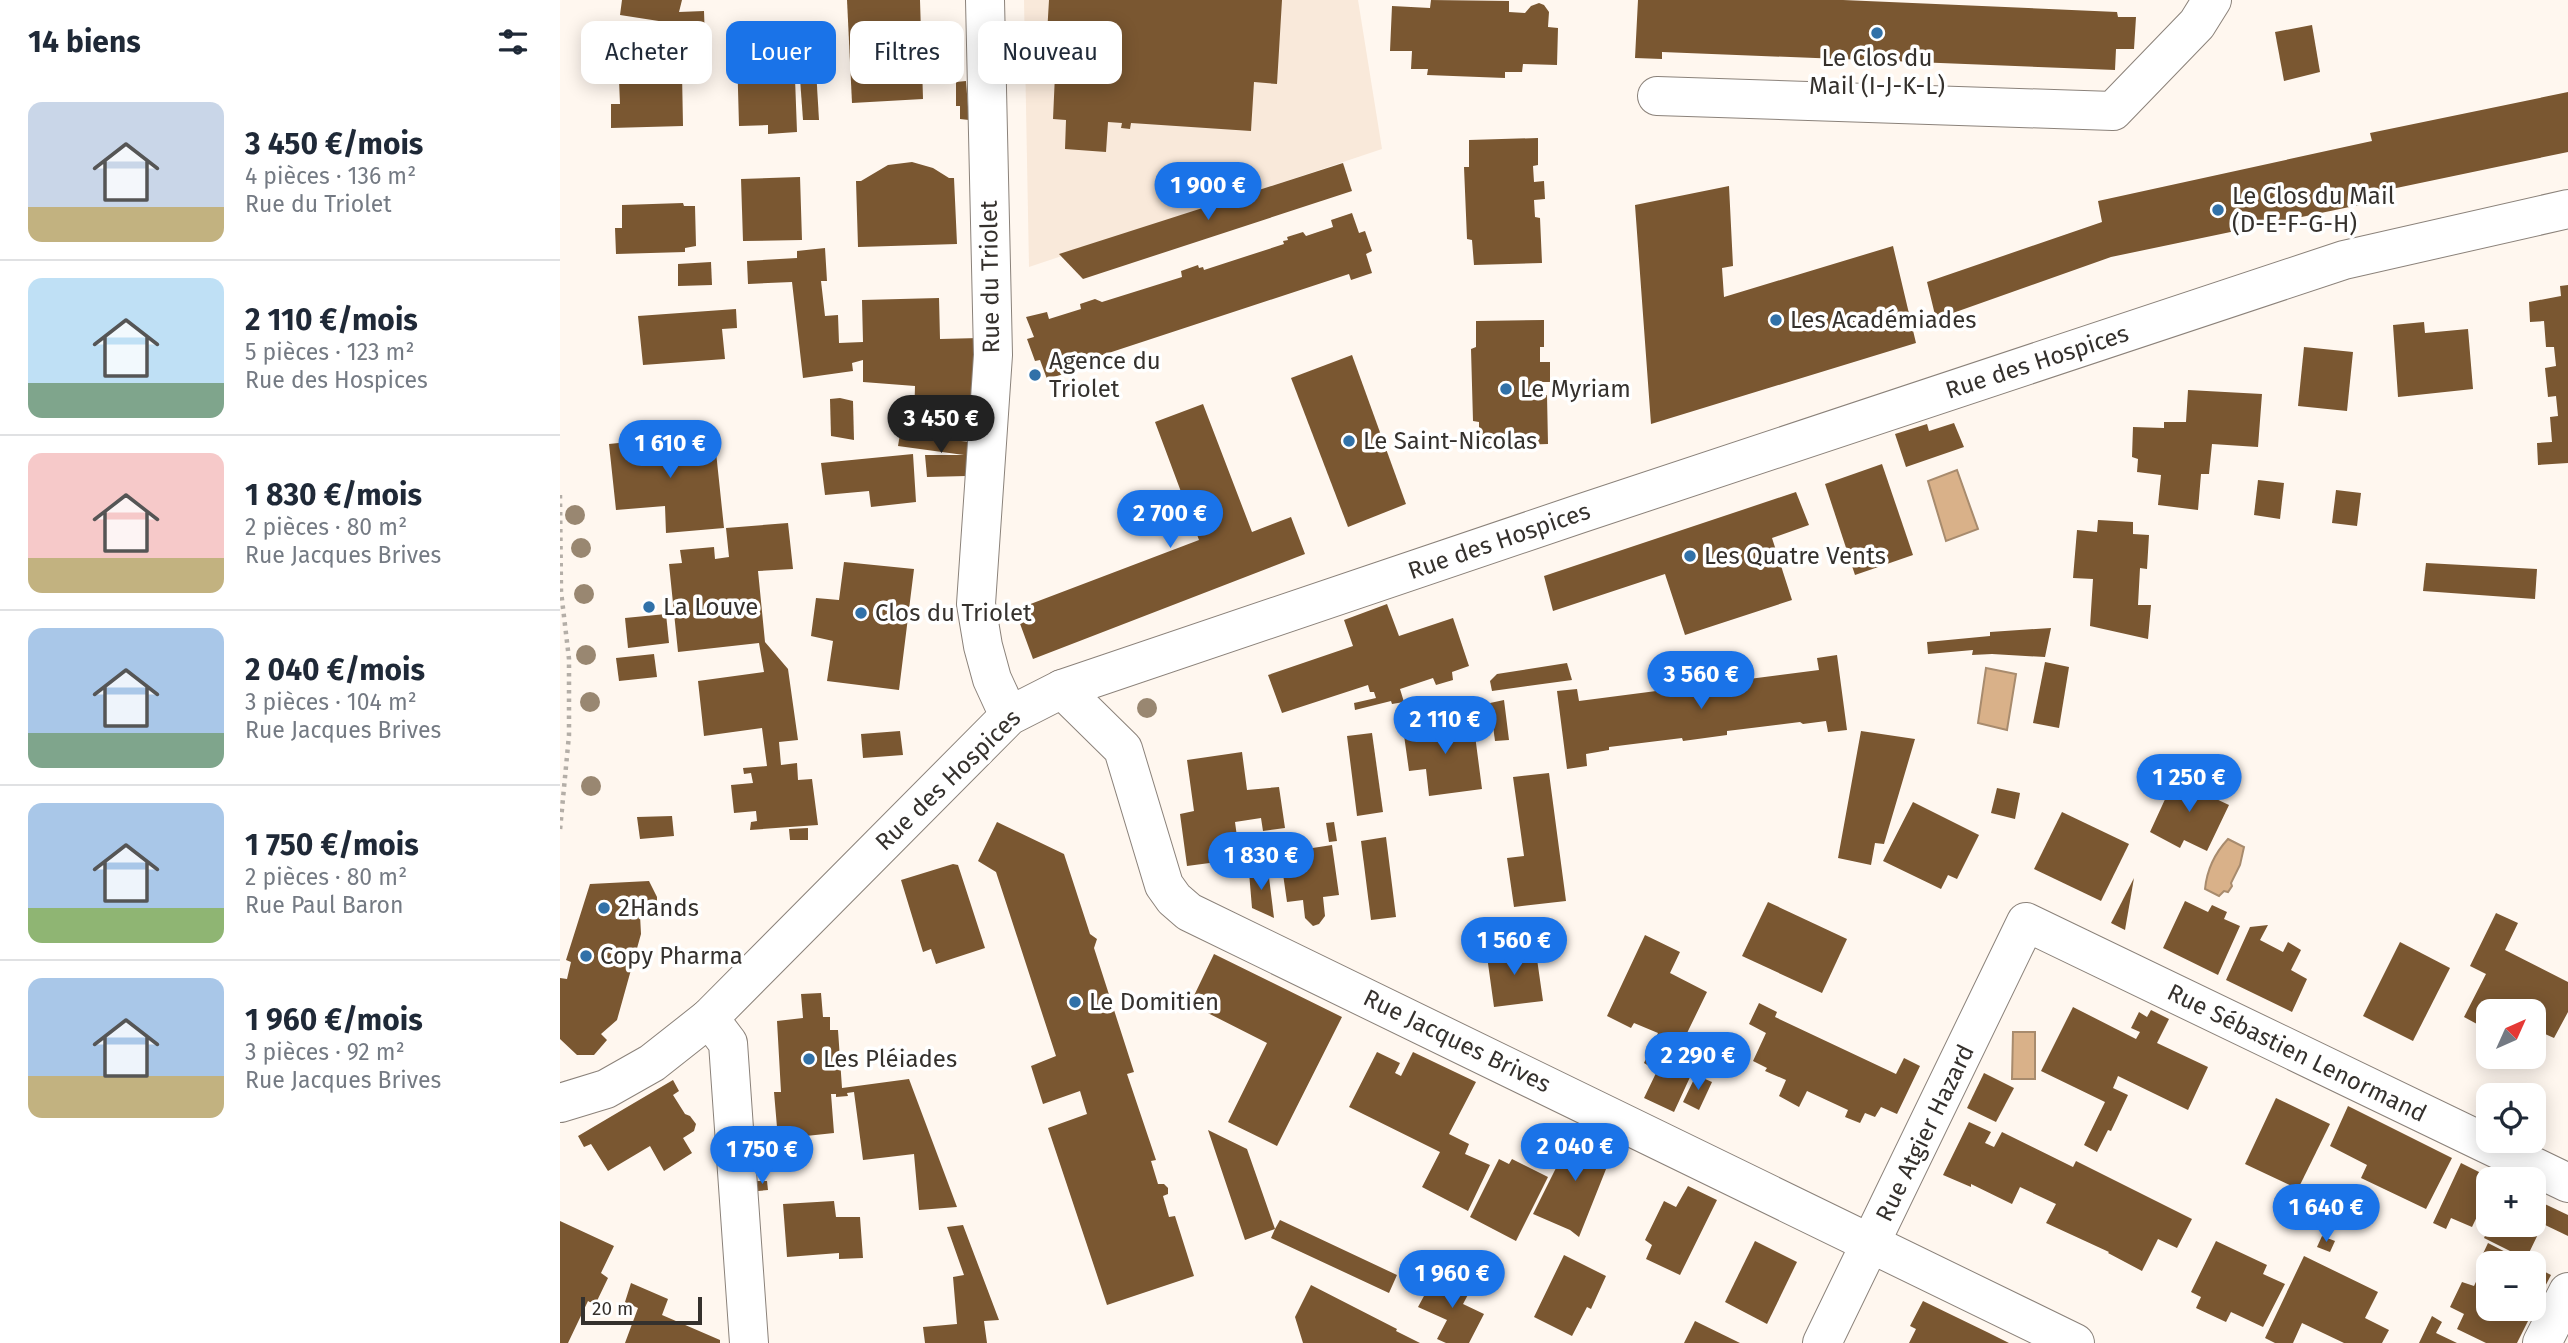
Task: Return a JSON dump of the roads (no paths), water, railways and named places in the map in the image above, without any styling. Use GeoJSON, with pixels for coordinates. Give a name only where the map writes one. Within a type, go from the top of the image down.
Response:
{"type":"FeatureCollection","features":[{"type":"Feature","properties":{"kind":"street","name":"Rue du Triolet"},"geometry":{"type":"LineString","coordinates":[[985,0],[993,355],[976,604],[992,679],[1009,716]]}},
{"type":"Feature","properties":{"kind":"street"},"geometry":{"type":"LineString","coordinates":[[1657,96],[2113,111],[2197,24],[2212,0]]}},
{"type":"Feature","properties":{"kind":"street","name":"Rue des Hospices"},"geometry":{"type":"LineString","coordinates":[[560,1103],[606,1089],[652,1063],[709,1018],[1009,716],[1062,689],[1566,518],[2344,261],[2568,209]]}},
{"type":"Feature","properties":{"kind":"street","name":"Rue Jacques Brives"},"geometry":{"type":"LineString","coordinates":[[1062,689],[1123,749],[1164,885],[1174,899],[1189,912],[2075,1343]]}},
{"type":"Feature","properties":{"kind":"street","name":"Rue Atgier Hazard"},"geometry":{"type":"LineString","coordinates":[[1822,1343],[2026,922]]}},
{"type":"Feature","properties":{"kind":"street","name":"Rue Sébastien Lenormand"},"geometry":{"type":"LineString","coordinates":[[2026,922],[2568,1184]]}},
{"type":"Feature","properties":{"kind":"street"},"geometry":{"type":"LineString","coordinates":[[709,1018],[728,1043],[749,1343]]}},
{"type":"Feature","properties":{"kind":"street"},"geometry":{"type":"LineString","coordinates":[[2542,1343],[2568,1292]]}},
{"type":"Feature","properties":{"kind":"place","name":"Le Clos du Mail (I-J-K-L)"},"geometry":{"type":"Point","coordinates":[1877,33]}},
{"type":"Feature","properties":{"kind":"place","name":"Le Clos du Mail (D-E-F-G-H)"},"geometry":{"type":"Point","coordinates":[2218,210]}},
{"type":"Feature","properties":{"kind":"place","name":"Les Académiades"},"geometry":{"type":"Point","coordinates":[1776,320]}},
{"type":"Feature","properties":{"kind":"place","name":"Agence du Triolet"},"geometry":{"type":"Point","coordinates":[1035,375]}},
{"type":"Feature","properties":{"kind":"place","name":"Le Myriam"},"geometry":{"type":"Point","coordinates":[1506,389]}},
{"type":"Feature","properties":{"kind":"place","name":"Le Saint-Nicolas"},"geometry":{"type":"Point","coordinates":[1349,441]}},
{"type":"Feature","properties":{"kind":"place","name":"Les Quatre Vents"},"geometry":{"type":"Point","coordinates":[1690,556]}},
{"type":"Feature","properties":{"kind":"place","name":"La Louve"},"geometry":{"type":"Point","coordinates":[649,607]}},
{"type":"Feature","properties":{"kind":"place","name":"Clos du Triolet"},"geometry":{"type":"Point","coordinates":[861,613]}},
{"type":"Feature","properties":{"kind":"place","name":"2Hands"},"geometry":{"type":"Point","coordinates":[604,908]}},
{"type":"Feature","properties":{"kind":"place","name":"Copy Pharma"},"geometry":{"type":"Point","coordinates":[586,956]}},
{"type":"Feature","properties":{"kind":"place","name":"Le Domitien"},"geometry":{"type":"Point","coordinates":[1075,1002]}},
{"type":"Feature","properties":{"kind":"place","name":"Les Pléiades"},"geometry":{"type":"Point","coordinates":[809,1059]}}]}
